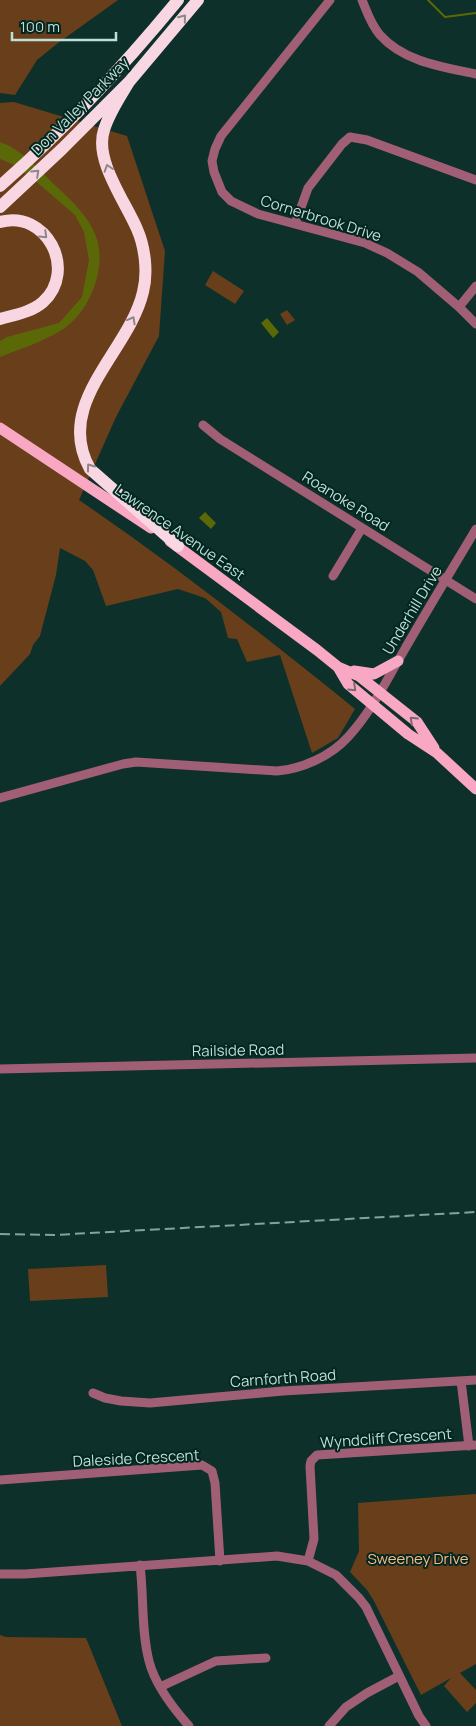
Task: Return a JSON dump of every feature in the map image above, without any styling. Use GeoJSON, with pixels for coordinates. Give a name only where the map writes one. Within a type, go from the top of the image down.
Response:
{"type":"FeatureCollection","features":[{"type":"Feature","properties":{"kind":"highway","name":"Don Valley Parkway"},"geometry":{"type":"LineString","coordinates":[[2,182],[50,139],[107,83],[178,0]]}},
{"type":"Feature","properties":{"kind":"highway","name":"Don Valley Parkway"},"geometry":{"type":"LineString","coordinates":[[0,207],[129,82],[198,0]]}},
{"type":"Feature","properties":{"kind":"highway"},"geometry":{"type":"LineString","coordinates":[[129,82],[104,131],[103,149],[108,170],[137,230],[143,247],[145,265],[144,291],[136,312],[87,397],[80,419],[80,439],[85,461],[90,469],[178,546]]}},
{"type":"Feature","properties":{"kind":"highway"},"geometry":{"type":"LineString","coordinates":[[0,222],[13,220],[25,222],[44,234],[54,247],[59,271],[56,282],[44,301],[26,311],[0,319]]}},
{"type":"Feature","properties":{"kind":"main road","name":"Lawrence Avenue East"},"geometry":{"type":"LineString","coordinates":[[0,428],[178,546],[246,595],[338,667],[359,676],[417,722],[437,753]]}},
{"type":"Feature","properties":{"kind":"main road"},"geometry":{"type":"LineString","coordinates":[[338,667],[374,674],[398,661]]}},
{"type":"Feature","properties":{"kind":"main road","name":"Lawrence Avenue East"},"geometry":{"type":"LineString","coordinates":[[338,667],[348,684],[372,706],[408,734],[437,753],[476,789]]}},
{"type":"Feature","properties":{"kind":"street","name":"Cornerbrook Drive"},"geometry":{"type":"LineString","coordinates":[[330,0],[221,136],[212,161],[222,192],[231,201],[258,214],[364,243],[387,253],[411,267],[459,307],[476,324]]}},
{"type":"Feature","properties":{"kind":"street"},"geometry":{"type":"LineString","coordinates":[[362,0],[380,36],[402,52],[433,66],[476,74]]}},
{"type":"Feature","properties":{"kind":"street"},"geometry":{"type":"LineString","coordinates":[[296,224],[306,193],[312,182],[342,144],[350,137],[367,140],[476,180]]}},
{"type":"Feature","properties":{"kind":"street"},"geometry":{"type":"LineString","coordinates":[[459,307],[476,286]]}},
{"type":"Feature","properties":{"kind":"street","name":"Roanoke Road"},"geometry":{"type":"LineString","coordinates":[[203,425],[220,439],[476,599]]}},
{"type":"Feature","properties":{"kind":"street"},"geometry":{"type":"LineString","coordinates":[[333,576],[362,528]]}},
{"type":"Feature","properties":{"kind":"street","name":"Underhill Drive"},"geometry":{"type":"LineString","coordinates":[[372,706],[476,529]]}},
{"type":"Feature","properties":{"kind":"street"},"geometry":{"type":"LineString","coordinates":[[0,798],[122,764],[136,762],[261,771],[291,770],[311,762],[342,743],[372,706]]}},
{"type":"Feature","properties":{"kind":"street","name":"Railside Road"},"geometry":{"type":"LineString","coordinates":[[0,1069],[476,1058]]}},
{"type":"Feature","properties":{"kind":"street","name":"Carnforth Road"},"geometry":{"type":"LineString","coordinates":[[93,1393],[105,1398],[121,1401],[150,1402],[283,1391],[476,1380]]}},
{"type":"Feature","properties":{"kind":"street"},"geometry":{"type":"LineString","coordinates":[[461,1381],[473,1446]]}},
{"type":"Feature","properties":{"kind":"street","name":"Wyndcliff Crescent"},"geometry":{"type":"LineString","coordinates":[[308,1561],[314,1540],[310,1466],[311,1461],[317,1455],[473,1446]]}},
{"type":"Feature","properties":{"kind":"street","name":"Daleside Crescent"},"geometry":{"type":"LineString","coordinates":[[0,1480],[202,1465],[212,1470],[215,1483],[220,1560]]}},
{"type":"Feature","properties":{"kind":"street"},"geometry":{"type":"LineString","coordinates":[[0,1574],[25,1574],[277,1556],[308,1561],[336,1575],[366,1607],[419,1716],[426,1726]]}},
{"type":"Feature","properties":{"kind":"street"},"geometry":{"type":"LineString","coordinates":[[140,1565],[144,1634],[149,1663],[160,1687],[189,1726]]}},
{"type":"Feature","properties":{"kind":"street"},"geometry":{"type":"LineString","coordinates":[[160,1687],[216,1661],[266,1658]]}},
{"type":"Feature","properties":{"kind":"street"},"geometry":{"type":"LineString","coordinates":[[329,1726],[346,1707],[399,1676]]}},
{"type":"Feature","properties":{"kind":"green space"},"geometry":{"type":"Polygon","coordinates":[[[0,0],[118,0],[37,60],[15,95],[0,93],[0,0]]]}},
{"type":"Feature","properties":{"kind":"green space"},"geometry":{"type":"Polygon","coordinates":[[[14,102],[127,136],[165,251],[159,336],[116,417],[79,500],[219,602],[355,709],[338,738],[312,753],[280,655],[247,662],[237,639],[228,638],[221,612],[205,598],[178,589],[106,606],[93,570],[85,561],[60,548],[56,575],[40,636],[33,645],[30,654],[0,686],[0,103],[14,102]]]}},
{"type":"Feature","properties":{"kind":"green space"},"geometry":{"type":"Polygon","coordinates":[[[213,271],[244,291],[235,304],[205,285],[213,271]]]}},
{"type":"Feature","properties":{"kind":"green space"},"geometry":{"type":"Polygon","coordinates":[[[287,310],[295,320],[287,325],[280,314],[287,310]]]}},
{"type":"Feature","properties":{"kind":"green space"},"geometry":{"type":"Polygon","coordinates":[[[106,1265],[108,1297],[30,1301],[28,1269],[106,1265]]]}},
{"type":"Feature","properties":{"kind":"green space","name":"Sweeney Drive"},"geometry":{"type":"Polygon","coordinates":[[[476,1494],[476,1664],[460,1673],[476,1690],[476,1703],[467,1712],[444,1686],[451,1678],[421,1695],[374,1601],[367,1590],[350,1572],[359,1551],[358,1503],[476,1494]]]}},
{"type":"Feature","properties":{"kind":"green space"},"geometry":{"type":"Polygon","coordinates":[[[0,1635],[6,1637],[86,1638],[122,1726],[0,1726],[0,1635]]]}},
{"type":"Feature","properties":{"kind":"shaded area"},"geometry":{"type":"Polygon","coordinates":[[[0,142],[16,150],[31,162],[79,209],[95,234],[100,260],[98,275],[88,302],[70,324],[46,339],[0,357],[0,341],[7,337],[59,323],[82,297],[89,260],[84,232],[75,215],[34,180],[12,164],[0,159],[0,142]]]}},
{"type":"Feature","properties":{"kind":"shaded area"},"geometry":{"type":"Polygon","coordinates":[[[267,318],[279,332],[273,338],[261,323],[267,318]]]}},
{"type":"Feature","properties":{"kind":"shaded area"},"geometry":{"type":"Polygon","coordinates":[[[205,512],[216,523],[211,529],[199,518],[205,512]]]}},
{"type":"Feature","properties":{"kind":"waterway"},"geometry":{"type":"LineString","coordinates":[[428,0],[445,17],[476,13]]}},
{"type":"Feature","properties":{"kind":"railway"},"geometry":{"type":"LineString","coordinates":[[0,1234],[54,1235],[476,1212]]}}]}
